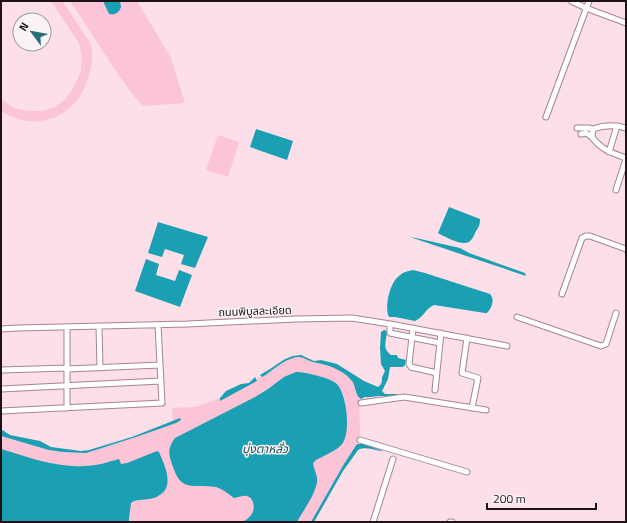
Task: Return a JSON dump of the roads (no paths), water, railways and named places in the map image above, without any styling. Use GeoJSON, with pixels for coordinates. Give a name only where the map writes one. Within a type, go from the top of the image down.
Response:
{"type":"FeatureCollection","features":[{"type":"Feature","properties":{"kind":"street"},"geometry":{"type":"LineString","coordinates":[[571,1],[626,23]]}},
{"type":"Feature","properties":{"kind":"street"},"geometry":{"type":"LineString","coordinates":[[546,117],[589,1]]}},
{"type":"Feature","properties":{"kind":"street"},"geometry":{"type":"LineString","coordinates":[[577,128],[594,129],[602,126],[617,126],[626,128]]}},
{"type":"Feature","properties":{"kind":"street"},"geometry":{"type":"LineString","coordinates":[[609,152],[617,126]]}},
{"type":"Feature","properties":{"kind":"street"},"geometry":{"type":"LineString","coordinates":[[592,137],[594,129]]}},
{"type":"Feature","properties":{"kind":"street"},"geometry":{"type":"LineString","coordinates":[[580,134],[586,133],[592,137],[599,146],[609,152],[626,158],[616,190]]}},
{"type":"Feature","properties":{"kind":"street"},"geometry":{"type":"LineString","coordinates":[[562,294],[582,238],[590,236],[626,249]]}},
{"type":"Feature","properties":{"kind":"street"},"geometry":{"type":"LineString","coordinates":[[517,316],[601,346],[606,344],[616,313]]}},
{"type":"Feature","properties":{"kind":"street","name":"ถนนพิบูลละเอียด"},"geometry":{"type":"LineString","coordinates":[[1,329],[352,318],[507,346]]}},
{"type":"Feature","properties":{"kind":"street"},"geometry":{"type":"LineString","coordinates":[[1,411],[162,403],[158,324]]}},
{"type":"Feature","properties":{"kind":"street"},"geometry":{"type":"LineString","coordinates":[[390,324],[390,333],[440,342]]}},
{"type":"Feature","properties":{"kind":"street"},"geometry":{"type":"LineString","coordinates":[[99,326],[100,368]]}},
{"type":"Feature","properties":{"kind":"street"},"geometry":{"type":"LineString","coordinates":[[67,327],[67,408]]}},
{"type":"Feature","properties":{"kind":"street"},"geometry":{"type":"LineString","coordinates":[[413,328],[409,364],[411,366],[437,373]]}},
{"type":"Feature","properties":{"kind":"street"},"geometry":{"type":"LineString","coordinates":[[435,390],[441,333]]}},
{"type":"Feature","properties":{"kind":"street"},"geometry":{"type":"LineString","coordinates":[[467,338],[462,373],[478,378],[472,408]]}},
{"type":"Feature","properties":{"kind":"street"},"geometry":{"type":"LineString","coordinates":[[1,370],[160,365]]}},
{"type":"Feature","properties":{"kind":"street"},"geometry":{"type":"LineString","coordinates":[[1,389],[161,381]]}},
{"type":"Feature","properties":{"kind":"street"},"geometry":{"type":"LineString","coordinates":[[361,403],[404,397],[486,410]]}},
{"type":"Feature","properties":{"kind":"street"},"geometry":{"type":"LineString","coordinates":[[360,440],[467,472]]}},
{"type":"Feature","properties":{"kind":"street"},"geometry":{"type":"LineString","coordinates":[[373,522],[393,459]]}},
{"type":"Feature","properties":{"kind":"water"},"geometry":{"type":"Polygon","coordinates":[[[103,1],[120,1],[121,7],[116,13],[109,14],[103,1]]]}},
{"type":"Feature","properties":{"kind":"water"},"geometry":{"type":"Polygon","coordinates":[[[256,129],[293,141],[287,160],[250,147],[256,129]]]}},
{"type":"Feature","properties":{"kind":"water"},"geometry":{"type":"Polygon","coordinates":[[[449,207],[480,219],[479,227],[469,242],[458,242],[438,233],[449,207]]]}},
{"type":"Feature","properties":{"kind":"water"},"geometry":{"type":"Polygon","coordinates":[[[158,222],[208,237],[195,268],[181,264],[184,255],[165,249],[162,257],[148,253],[158,222]]]}},
{"type":"Feature","properties":{"kind":"water"},"geometry":{"type":"Polygon","coordinates":[[[410,237],[460,248],[469,253],[525,273],[526,276],[410,237]]]}},
{"type":"Feature","properties":{"kind":"water"},"geometry":{"type":"Polygon","coordinates":[[[146,259],[159,264],[156,275],[175,281],[179,270],[192,275],[180,307],[135,291],[146,259]]]}},
{"type":"Feature","properties":{"kind":"water"},"geometry":{"type":"Polygon","coordinates":[[[413,270],[490,294],[493,301],[490,309],[487,313],[485,313],[434,305],[415,321],[389,317],[387,308],[389,295],[393,284],[402,274],[413,270]]]}},
{"type":"Feature","properties":{"kind":"water"},"geometry":{"type":"Polygon","coordinates":[[[384,330],[387,332],[385,345],[386,350],[391,355],[397,355],[398,358],[406,360],[403,367],[390,367],[388,379],[382,391],[385,394],[397,395],[365,397],[361,399],[358,396],[352,381],[342,372],[330,366],[313,362],[302,357],[289,359],[264,376],[262,377],[260,375],[285,359],[301,355],[314,361],[321,360],[337,364],[364,381],[378,387],[382,383],[382,377],[385,371],[381,364],[380,348],[381,332],[384,330]]]}},
{"type":"Feature","properties":{"kind":"water","name":"บุ่งตาหลั่ว"},"geometry":{"type":"Polygon","coordinates":[[[296,372],[318,376],[337,384],[343,396],[347,414],[345,439],[337,448],[313,463],[317,477],[316,487],[297,522],[243,522],[251,515],[254,507],[251,498],[245,496],[234,498],[216,487],[193,486],[183,483],[177,477],[173,467],[170,455],[170,446],[175,438],[255,397],[284,377],[296,372]]]}},
{"type":"Feature","properties":{"kind":"water"},"geometry":{"type":"Polygon","coordinates":[[[255,377],[257,381],[220,401],[220,398],[226,391],[241,384],[249,383],[255,377]]]}},
{"type":"Feature","properties":{"kind":"water"},"geometry":{"type":"Polygon","coordinates":[[[180,418],[181,420],[176,423],[86,453],[49,450],[1,436],[1,429],[10,435],[40,441],[51,447],[81,451],[132,437],[180,418]]]}},
{"type":"Feature","properties":{"kind":"water"},"geometry":{"type":"Polygon","coordinates":[[[357,444],[364,444],[383,451],[366,448],[358,450],[343,471],[314,522],[311,522],[344,464],[357,444]]]}},
{"type":"Feature","properties":{"kind":"water"},"geometry":{"type":"Polygon","coordinates":[[[1,449],[53,464],[74,466],[102,464],[119,459],[121,464],[127,463],[157,451],[159,452],[166,469],[168,481],[163,492],[156,497],[137,500],[131,503],[129,522],[1,522],[1,449]]]}}]}
